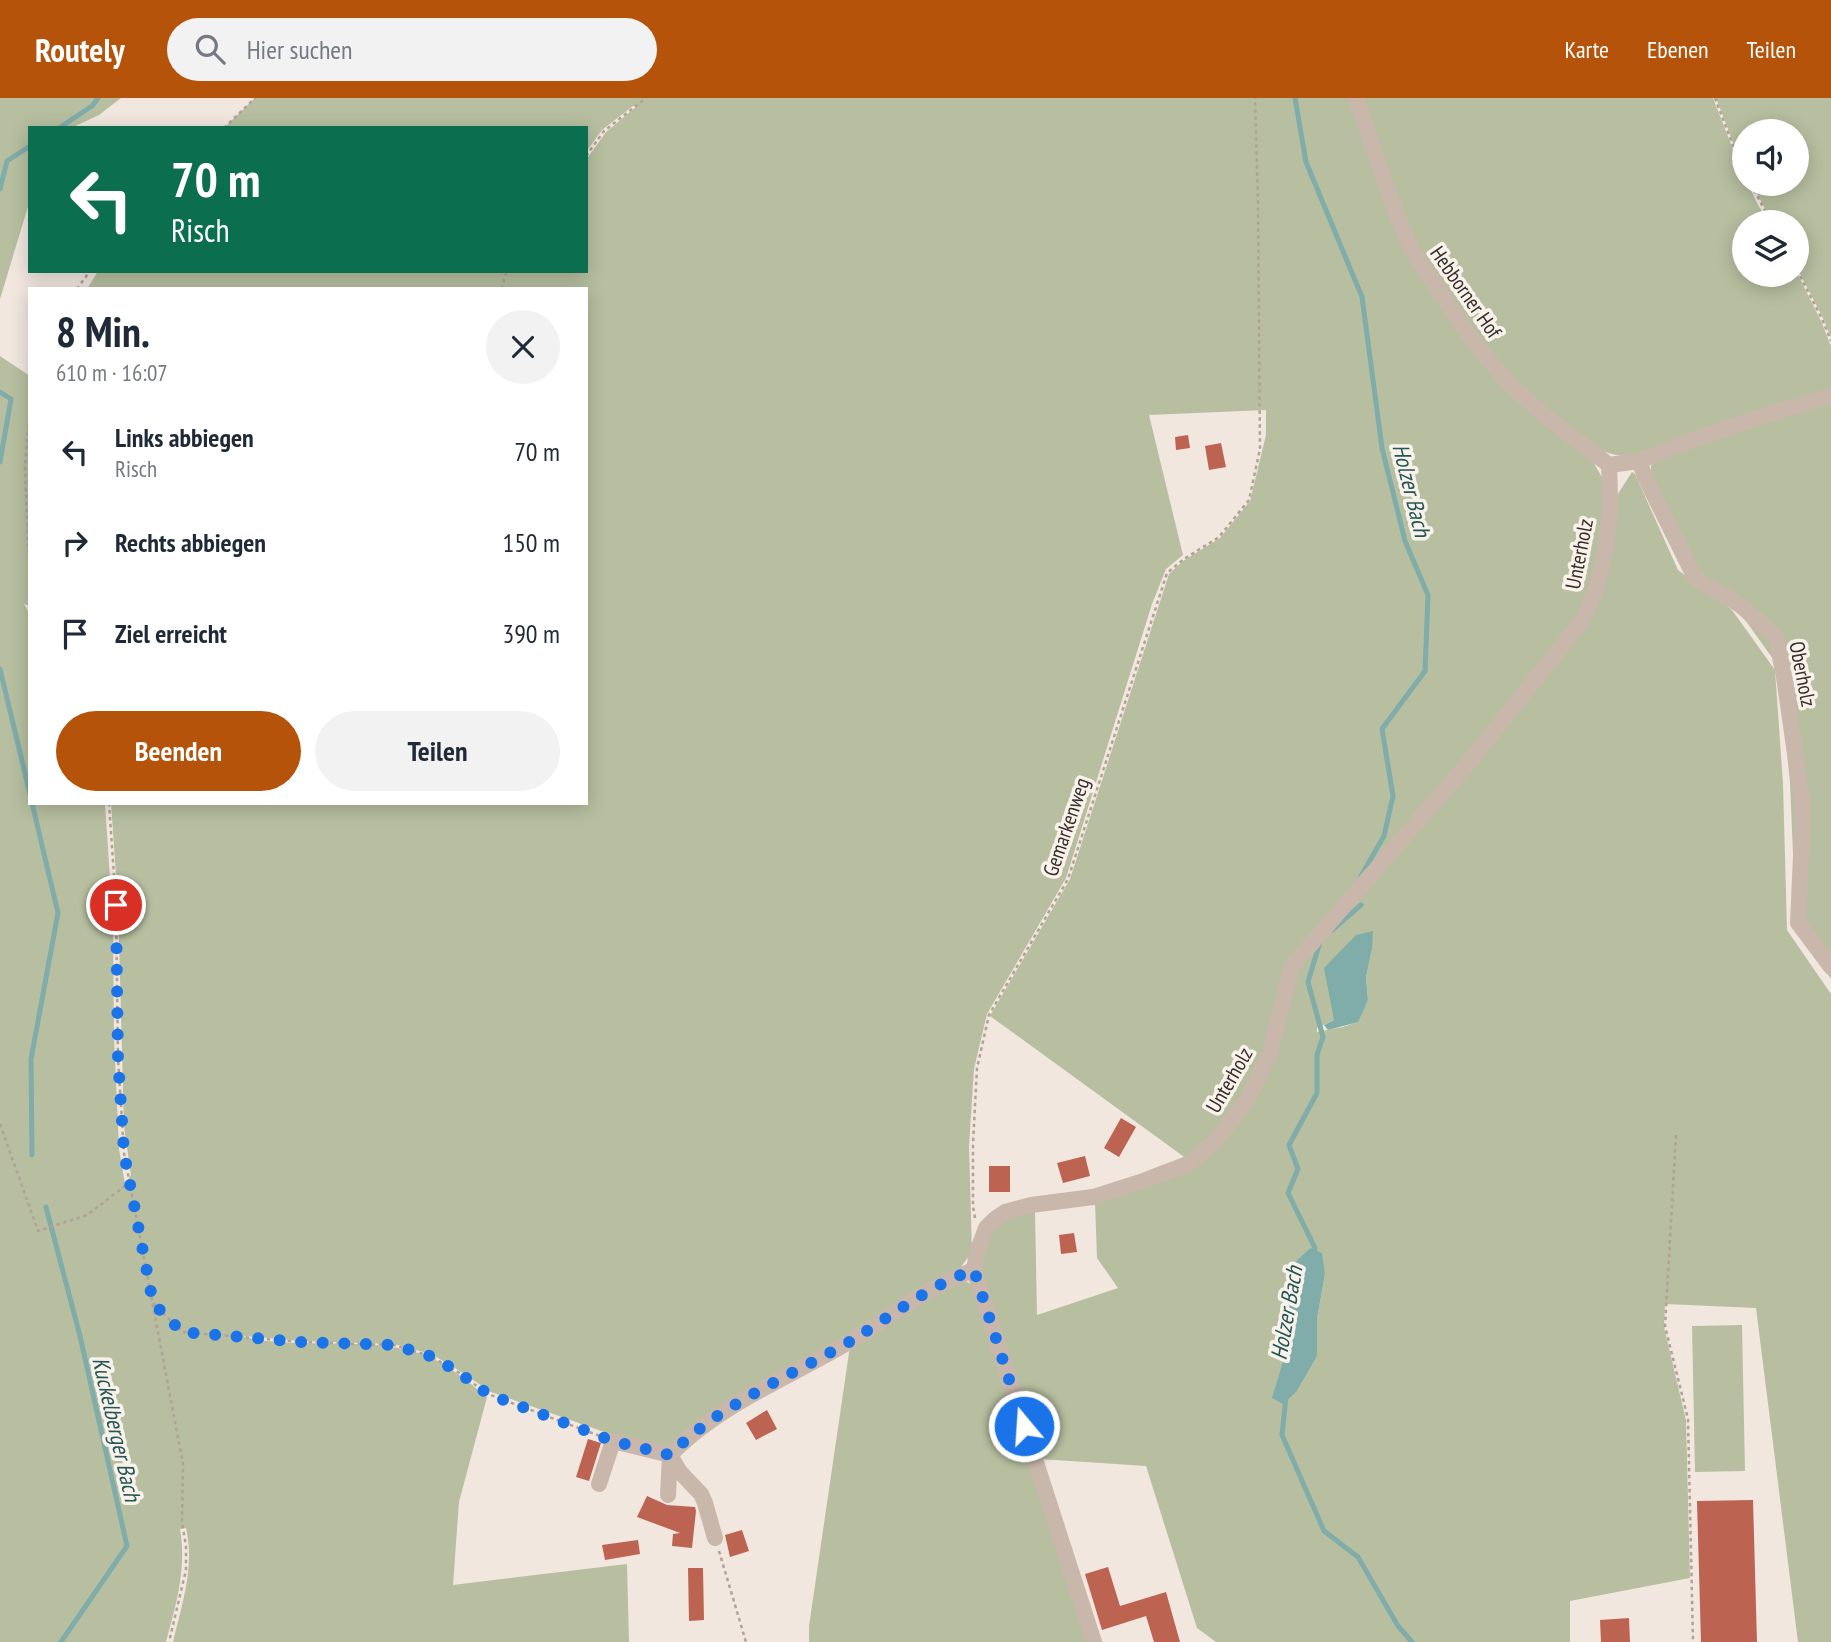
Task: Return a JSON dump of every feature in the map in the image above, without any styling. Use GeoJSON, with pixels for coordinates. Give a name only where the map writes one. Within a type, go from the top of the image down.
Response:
{"type":"FeatureCollection","features":[{"type":"Feature","properties":{"kind":"street","name":"Hebborner Hof"},"geometry":{"type":"LineString","coordinates":[[1356,98],[1393,206],[1413,253],[1476,345],[1525,398],[1609,465]]}},
{"type":"Feature","properties":{"kind":"street"},"geometry":{"type":"LineString","coordinates":[[1609,465],[1639,461],[1773,412],[1831,397]]}},
{"type":"Feature","properties":{"kind":"street","name":"Oberholz"},"geometry":{"type":"LineString","coordinates":[[1639,461],[1695,578],[1740,605],[1776,637],[1803,808],[1798,923],[1831,967]]}},
{"type":"Feature","properties":{"kind":"street","name":"Unterholz"},"geometry":{"type":"LineString","coordinates":[[986,1228],[1005,1212],[1020,1207],[1093,1197],[1143,1181],[1190,1163],[1216,1140],[1247,1100],[1270,1054],[1292,966],[1470,761],[1581,622],[1593,600],[1602,562],[1610,498],[1609,465]]}},
{"type":"Feature","properties":{"kind":"street"},"geometry":{"type":"LineString","coordinates":[[986,1228],[974,1270],[1094,1642]]}},
{"type":"Feature","properties":{"kind":"street"},"geometry":{"type":"LineString","coordinates":[[668,1495],[670,1455],[688,1437],[737,1405],[951,1279],[974,1270]]}},
{"type":"Feature","properties":{"kind":"street"},"geometry":{"type":"LineString","coordinates":[[599,1484],[613,1441],[670,1455],[680,1472],[701,1494],[715,1538]]}},
{"type":"Feature","properties":{"kind":"path"},"geometry":{"type":"LineString","coordinates":[[226,126],[255,98]]}},
{"type":"Feature","properties":{"kind":"path"},"geometry":{"type":"LineString","coordinates":[[588,153],[604,131],[646,98]]}},
{"type":"Feature","properties":{"kind":"path","name":"Gemarkenweg"},"geometry":{"type":"LineString","coordinates":[[986,1228],[975,1219],[973,1144],[977,1068],[989,1015],[1068,879],[1167,573],[1219,537],[1249,500],[1260,449],[1255,98]]}},
{"type":"Feature","properties":{"kind":"path"},"geometry":{"type":"LineString","coordinates":[[1715,98],[1732,145]]}},
{"type":"Feature","properties":{"kind":"path"},"geometry":{"type":"LineString","coordinates":[[1806,287],[1831,341]]}},
{"type":"Feature","properties":{"kind":"path"},"geometry":{"type":"LineString","coordinates":[[28,430],[25,468],[28,541]]}},
{"type":"Feature","properties":{"kind":"path"},"geometry":{"type":"LineString","coordinates":[[109,805],[116,905],[118,1058],[124,1153],[183,1464],[182,1522],[186,1570],[169,1642]]}},
{"type":"Feature","properties":{"kind":"path"},"geometry":{"type":"LineString","coordinates":[[0,1124],[38,1231],[87,1215],[130,1183]]}},
{"type":"Feature","properties":{"kind":"path"},"geometry":{"type":"LineString","coordinates":[[1676,1135],[1665,1325],[1688,1419],[1693,1642]]}},
{"type":"Feature","properties":{"kind":"path"},"geometry":{"type":"LineString","coordinates":[[153,1303],[182,1332],[302,1342],[394,1345],[430,1356],[488,1394],[613,1441]]}},
{"type":"Feature","properties":{"kind":"path"},"geometry":{"type":"LineString","coordinates":[[715,1538],[746,1642]]}},
{"type":"Feature","properties":{"kind":"green space"},"geometry":{"type":"Polygon","coordinates":[[[0,98],[121,98],[99,115],[75,126],[28,126],[28,207],[0,299],[0,98]]]}},
{"type":"Feature","properties":{"kind":"green space"},"geometry":{"type":"Polygon","coordinates":[[[255,98],[1713,98],[1732,147],[1732,196],[1754,196],[1761,210],[1732,210],[1732,287],[1804,287],[1831,346],[1831,394],[1772,410],[1639,454],[1612,454],[1577,437],[1522,391],[1480,343],[1443,284],[1436,295],[1473,349],[1504,385],[1541,419],[1591,458],[1604,481],[1606,506],[1598,562],[1588,600],[1568,633],[1469,758],[1290,964],[1268,1053],[1245,1098],[1214,1140],[1187,1159],[990,1016],[1070,879],[1169,574],[1183,561],[1220,538],[1250,501],[1266,435],[1266,410],[1149,415],[1183,555],[1166,569],[1152,604],[1066,878],[987,1014],[974,1069],[969,1146],[972,1252],[960,1268],[851,1336],[720,1409],[669,1447],[644,1444],[607,1433],[491,1392],[431,1354],[394,1344],[244,1337],[290,1343],[362,1344],[408,1350],[437,1361],[467,1381],[487,1397],[459,1502],[453,1585],[627,1564],[629,1642],[173,1642],[188,1571],[186,1528],[180,1529],[181,1572],[166,1642],[0,1642],[0,356],[28,375],[28,605],[24,604],[28,611],[28,805],[105,805],[113,924],[119,1149],[125,1184],[131,1175],[124,1126],[118,903],[111,805],[588,805],[588,287],[88,287],[97,273],[588,273],[588,157],[606,132],[637,106],[633,106],[602,130],[588,149],[588,126],[226,126],[255,98]]]}},
{"type":"Feature","properties":{"kind":"green space"},"geometry":{"type":"Polygon","coordinates":[[[1716,98],[1831,98],[1831,338],[1807,287],[1809,287],[1809,210],[1766,210],[1758,196],[1809,196],[1809,119],[1732,119],[1732,140],[1716,98]]]}},
{"type":"Feature","properties":{"kind":"green space"},"geometry":{"type":"Polygon","coordinates":[[[1831,399],[1831,979],[1796,926],[1790,782],[1778,666],[1736,607],[1683,567],[1651,474],[1651,466],[1656,460],[1831,399]]]}},
{"type":"Feature","properties":{"kind":"green space"},"geometry":{"type":"Polygon","coordinates":[[[1632,472],[1635,474],[1678,570],[1732,610],[1775,670],[1783,784],[1787,930],[1831,994],[1831,1642],[1798,1642],[1756,1308],[1665,1304],[1664,1327],[1686,1420],[1690,1578],[1570,1601],[1570,1642],[1216,1642],[1197,1628],[1146,1466],[1040,1459],[981,1271],[986,1243],[1002,1221],[1035,1211],[1037,1315],[1118,1288],[1097,1258],[1095,1201],[1171,1178],[1249,1100],[1293,967],[1315,943],[1313,955],[1317,942],[1579,632],[1614,500],[1632,472]],[[1372,949],[1334,1020],[1317,1028],[1317,1032],[1357,1022],[1368,1000],[1366,977],[1372,949]],[[1310,1248],[1295,1262],[1282,1320],[1287,1348],[1273,1397],[1317,1356],[1317,1319],[1325,1274],[1310,1248]]]}},
{"type":"Feature","properties":{"kind":"green space"},"geometry":{"type":"Polygon","coordinates":[[[964,1280],[972,1285],[1090,1642],[809,1642],[809,1626],[850,1346],[953,1282],[964,1280]]]}},
{"type":"Feature","properties":{"kind":"green space"},"geometry":{"type":"Polygon","coordinates":[[[1742,1325],[1745,1471],[1695,1472],[1692,1326],[1742,1325]]]}},
{"type":"Feature","properties":{"kind":"water"},"geometry":{"type":"Polygon","coordinates":[[[1373,931],[1366,977],[1368,1000],[1358,1022],[1328,1030],[1324,1025],[1334,1020],[1324,968],[1356,935],[1373,931]]]}},
{"type":"Feature","properties":{"kind":"water"},"geometry":{"type":"Polygon","coordinates":[[[1310,1248],[1322,1253],[1325,1274],[1317,1319],[1317,1356],[1296,1392],[1283,1404],[1272,1398],[1287,1348],[1282,1320],[1295,1262],[1310,1248]]]}},
{"type":"Feature","properties":{"kind":"building"},"geometry":{"type":"Polygon","coordinates":[[[1188,435],[1190,448],[1176,450],[1175,437],[1188,435]]]}},
{"type":"Feature","properties":{"kind":"building"},"geometry":{"type":"Polygon","coordinates":[[[1221,443],[1226,467],[1209,470],[1205,446],[1221,443]]]}},
{"type":"Feature","properties":{"kind":"building"},"geometry":{"type":"Polygon","coordinates":[[[1121,1118],[1136,1127],[1119,1157],[1104,1148],[1121,1118]]]}},
{"type":"Feature","properties":{"kind":"building"},"geometry":{"type":"Polygon","coordinates":[[[1085,1156],[1090,1176],[1063,1183],[1057,1163],[1085,1156]]]}},
{"type":"Feature","properties":{"kind":"building"},"geometry":{"type":"Polygon","coordinates":[[[989,1166],[1010,1166],[1010,1192],[989,1192],[989,1166]]]}},
{"type":"Feature","properties":{"kind":"building"},"geometry":{"type":"Polygon","coordinates":[[[1074,1233],[1077,1252],[1061,1254],[1059,1235],[1074,1233]]]}},
{"type":"Feature","properties":{"kind":"building"},"geometry":{"type":"Polygon","coordinates":[[[767,1410],[777,1429],[756,1440],[746,1423],[767,1410]]]}},
{"type":"Feature","properties":{"kind":"building"},"geometry":{"type":"Polygon","coordinates":[[[588,1439],[601,1443],[589,1481],[576,1477],[588,1439]]]}},
{"type":"Feature","properties":{"kind":"building"},"geometry":{"type":"Polygon","coordinates":[[[647,1496],[667,1505],[695,1507],[692,1548],[672,1546],[673,1534],[680,1533],[637,1517],[647,1496]]]}},
{"type":"Feature","properties":{"kind":"building"},"geometry":{"type":"Polygon","coordinates":[[[1753,1500],[1757,1642],[1701,1642],[1697,1501],[1753,1500]]]}},
{"type":"Feature","properties":{"kind":"building"},"geometry":{"type":"Polygon","coordinates":[[[742,1530],[749,1551],[730,1557],[725,1535],[742,1530]]]}},
{"type":"Feature","properties":{"kind":"building"},"geometry":{"type":"Polygon","coordinates":[[[638,1540],[640,1554],[605,1560],[602,1545],[638,1540]]]}},
{"type":"Feature","properties":{"kind":"building"},"geometry":{"type":"Polygon","coordinates":[[[1108,1567],[1120,1606],[1166,1592],[1180,1642],[1154,1642],[1146,1616],[1102,1630],[1085,1574],[1108,1567]]]}},
{"type":"Feature","properties":{"kind":"building"},"geometry":{"type":"Polygon","coordinates":[[[688,1568],[703,1568],[704,1620],[689,1621],[688,1568]]]}},
{"type":"Feature","properties":{"kind":"building"},"geometry":{"type":"Polygon","coordinates":[[[1629,1618],[1630,1642],[1601,1642],[1600,1620],[1629,1618]]]}},
{"type":"Feature","properties":{"kind":"waterway","name":"Kuckelberger Bach"},"geometry":{"type":"LineString","coordinates":[[62,126],[92,106],[98,98]]}},
{"type":"Feature","properties":{"kind":"waterway","name":"Holzer Bach"},"geometry":{"type":"LineString","coordinates":[[1295,98],[1306,162],[1362,297],[1382,448],[1405,541],[1428,595],[1425,671],[1382,729],[1393,796],[1384,836],[1361,876]]}},
{"type":"Feature","properties":{"kind":"waterway","name":"Kuckelberger Bach"},"geometry":{"type":"LineString","coordinates":[[0,189],[7,161],[28,147]]}},
{"type":"Feature","properties":{"kind":"waterway","name":"Kuckelberger Bach"},"geometry":{"type":"LineString","coordinates":[[0,392],[11,399],[0,462]]}},
{"type":"Feature","properties":{"kind":"waterway","name":"Kuckelberger Bach"},"geometry":{"type":"LineString","coordinates":[[0,669],[28,786]]}},
{"type":"Feature","properties":{"kind":"waterway","name":"Kuckelberger Bach"},"geometry":{"type":"LineString","coordinates":[[32,805],[58,913],[31,1059],[32,1155]]}},
{"type":"Feature","properties":{"kind":"waterway","name":"Holzer Bach"},"geometry":{"type":"LineString","coordinates":[[1332,930],[1361,905]]}},
{"type":"Feature","properties":{"kind":"waterway","name":"Holzer Bach"},"geometry":{"type":"LineString","coordinates":[[1314,1256],[1315,1248],[1288,1193],[1298,1169],[1289,1145],[1317,1093],[1317,1055],[1323,1037],[1308,982],[1320,942]]}},
{"type":"Feature","properties":{"kind":"waterway","name":"Kuckelberger Bach"},"geometry":{"type":"LineString","coordinates":[[46,1207],[80,1336],[127,1546],[61,1642]]}},
{"type":"Feature","properties":{"kind":"waterway","name":"Holzer Bach"},"geometry":{"type":"LineString","coordinates":[[1286,1397],[1282,1435],[1324,1531],[1358,1557],[1398,1626],[1412,1642]]}},
{"type":"Feature","properties":{"kind":"route"},"geometry":{"type":"LineString","coordinates":[[116,905],[118,1058],[124,1153],[153,1303],[182,1332],[302,1342],[394,1345],[430,1356],[488,1394],[613,1441],[670,1455],[688,1437],[712,1420],[951,1279],[974,1270],[1024,1426]]}}]}
